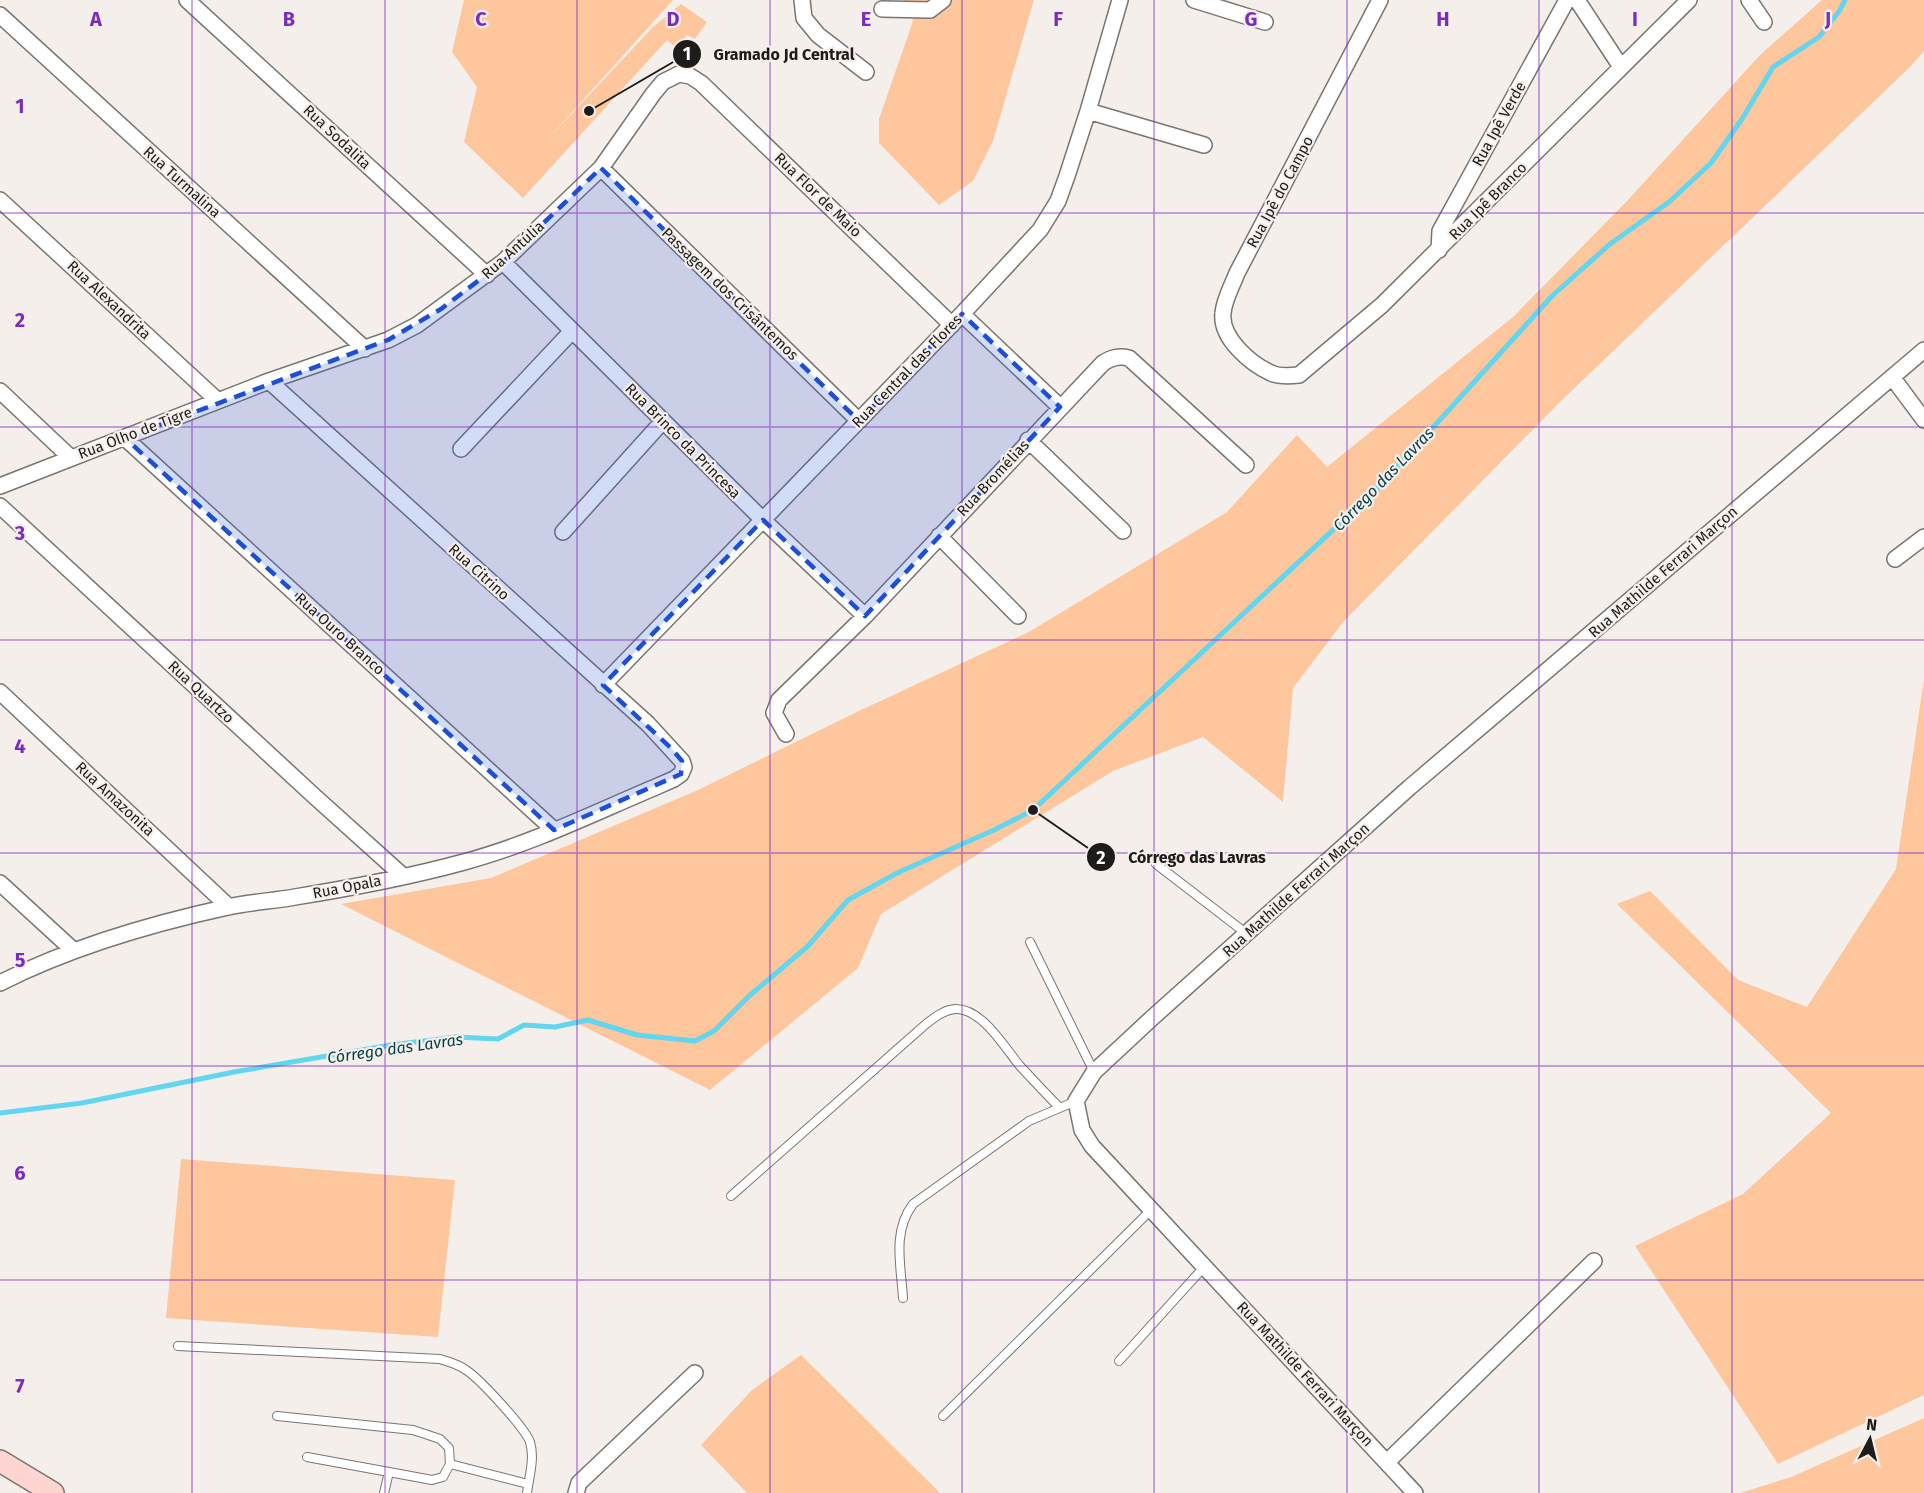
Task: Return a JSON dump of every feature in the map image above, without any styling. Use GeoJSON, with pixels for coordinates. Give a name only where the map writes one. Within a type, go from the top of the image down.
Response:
{"type":"FeatureCollection","features":[{"type":"Feature","properties":{"kind":"street","name":"Rua Sodalita"},"geometry":{"type":"LineString","coordinates":[[187,0],[487,275]]}},
{"type":"Feature","properties":{"kind":"street"},"geometry":{"type":"LineString","coordinates":[[802,0],[804,18],[818,35],[866,72]]}},
{"type":"Feature","properties":{"kind":"street"},"geometry":{"type":"LineString","coordinates":[[882,9],[930,10],[943,0]]}},
{"type":"Feature","properties":{"kind":"street","name":"Rua Central das Flores"},"geometry":{"type":"LineString","coordinates":[[603,685],[1040,230],[1058,201],[1088,111],[1120,0]]}},
{"type":"Feature","properties":{"kind":"street"},"geometry":{"type":"LineString","coordinates":[[1194,0],[1265,22]]}},
{"type":"Feature","properties":{"kind":"street","name":"Rua Ipê do Campo"},"geometry":{"type":"LineString","coordinates":[[1272,374],[1242,353],[1233,343],[1225,327],[1223,315],[1226,301],[1237,273],[1380,0]]}},
{"type":"Feature","properties":{"kind":"street","name":"Rua Ipê Verde"},"geometry":{"type":"LineString","coordinates":[[1439,250],[1440,231],[1567,0]]}},
{"type":"Feature","properties":{"kind":"street"},"geometry":{"type":"LineString","coordinates":[[1577,0],[1620,67]]}},
{"type":"Feature","properties":{"kind":"street","name":"Rua Ipê Branco"},"geometry":{"type":"LineString","coordinates":[[1272,374],[1299,375],[1382,305],[1689,0]]}},
{"type":"Feature","properties":{"kind":"street"},"geometry":{"type":"LineString","coordinates":[[1749,0],[1764,22]]}},
{"type":"Feature","properties":{"kind":"street","name":"Rua Turmalina"},"geometry":{"type":"LineString","coordinates":[[0,15],[365,349]]}},
{"type":"Feature","properties":{"kind":"street","name":"Rua Antúlia"},"geometry":{"type":"LineString","coordinates":[[269,381],[388,340],[417,325],[487,275],[601,168],[652,94],[663,82],[679,74]]}},
{"type":"Feature","properties":{"kind":"street","name":"Rua Flor de Maio"},"geometry":{"type":"LineString","coordinates":[[679,74],[690,76],[701,83],[957,319],[1060,407]]}},
{"type":"Feature","properties":{"kind":"street"},"geometry":{"type":"LineString","coordinates":[[1088,111],[1204,145]]}},
{"type":"Feature","properties":{"kind":"street","name":"Passagem dos Crisântemos"},"geometry":{"type":"LineString","coordinates":[[601,168],[859,421]]}},
{"type":"Feature","properties":{"kind":"street","name":"Rua Alexandrita"},"geometry":{"type":"LineString","coordinates":[[0,200],[217,400]]}},
{"type":"Feature","properties":{"kind":"street","name":"Rua Brinco da Princesa"},"geometry":{"type":"LineString","coordinates":[[503,262],[763,520],[865,616]]}},
{"type":"Feature","properties":{"kind":"street"},"geometry":{"type":"LineString","coordinates":[[461,449],[572,331]]}},
{"type":"Feature","properties":{"kind":"street","name":"Rua Mathilde Ferrari Marçon"},"geometry":{"type":"LineString","coordinates":[[1415,1493],[1092,1146],[1082,1130],[1076,1101],[1094,1072],[1410,787],[1924,350]]}},
{"type":"Feature","properties":{"kind":"street","name":"Rua Bromélias"},"geometry":{"type":"LineString","coordinates":[[786,734],[774,713],[780,700],[865,616],[1028,440],[1103,363],[1111,358],[1120,356],[1129,358],[1246,465]]}},
{"type":"Feature","properties":{"kind":"street"},"geometry":{"type":"LineString","coordinates":[[1892,377],[1924,420]]}},
{"type":"Feature","properties":{"kind":"street","name":"Rua Olho de Tigre"},"geometry":{"type":"LineString","coordinates":[[0,486],[269,381]]}},
{"type":"Feature","properties":{"kind":"street","name":"Rua Citrino"},"geometry":{"type":"LineString","coordinates":[[269,381],[671,748],[684,767]]}},
{"type":"Feature","properties":{"kind":"street"},"geometry":{"type":"LineString","coordinates":[[0,391],[71,458]]}},
{"type":"Feature","properties":{"kind":"street"},"geometry":{"type":"LineString","coordinates":[[563,532],[663,421]]}},
{"type":"Feature","properties":{"kind":"street","name":"Rua Ouro Branco"},"geometry":{"type":"LineString","coordinates":[[125,438],[554,830]]}},
{"type":"Feature","properties":{"kind":"street"},"geometry":{"type":"LineString","coordinates":[[1028,440],[1123,531]]}},
{"type":"Feature","properties":{"kind":"street","name":"Rua Quartzo"},"geometry":{"type":"LineString","coordinates":[[0,506],[403,876]]}},
{"type":"Feature","properties":{"kind":"street"},"geometry":{"type":"LineString","coordinates":[[939,537],[1018,616]]}},
{"type":"Feature","properties":{"kind":"street"},"geometry":{"type":"LineString","coordinates":[[1895,559],[1924,537]]}},
{"type":"Feature","properties":{"kind":"street","name":"Rua Amazonita"},"geometry":{"type":"LineString","coordinates":[[0,692],[229,907]]}},
{"type":"Feature","properties":{"kind":"street","name":"Rua Opala"},"geometry":{"type":"LineString","coordinates":[[0,982],[73,950],[174,920],[229,907],[297,897],[403,876],[505,850],[674,779],[681,774],[684,767]]}},
{"type":"Feature","properties":{"kind":"street"},"geometry":{"type":"LineString","coordinates":[[0,883],[73,950]]}},
{"type":"Feature","properties":{"kind":"street"},"geometry":{"type":"LineString","coordinates":[[1387,1462],[1594,1262]]}},
{"type":"Feature","properties":{"kind":"street"},"geometry":{"type":"LineString","coordinates":[[576,1493],[579,1483],[695,1373]]}},
{"type":"Feature","properties":{"kind":"street"},"geometry":{"type":"LineString","coordinates":[[0,1461],[53,1493]]}},
{"type":"Feature","properties":{"kind":"lane"},"geometry":{"type":"LineString","coordinates":[[1156,864],[1246,934]]}},
{"type":"Feature","properties":{"kind":"lane"},"geometry":{"type":"LineString","coordinates":[[1030,942],[1094,1072]]}},
{"type":"Feature","properties":{"kind":"lane"},"geometry":{"type":"LineString","coordinates":[[732,1197],[942,1012],[956,1009],[969,1012],[982,1020],[1019,1065],[1059,1107]]}},
{"type":"Feature","properties":{"kind":"lane"},"geometry":{"type":"LineString","coordinates":[[903,1298],[900,1228],[904,1215],[913,1204],[1029,1121],[1076,1101]]}},
{"type":"Feature","properties":{"kind":"lane"},"geometry":{"type":"LineString","coordinates":[[943,1416],[1151,1210]]}},
{"type":"Feature","properties":{"kind":"lane"},"geometry":{"type":"LineString","coordinates":[[1119,1361],[1204,1267]]}},
{"type":"Feature","properties":{"kind":"lane"},"geometry":{"type":"LineString","coordinates":[[178,1347],[441,1359],[455,1363],[467,1370],[527,1434],[532,1454],[527,1493]]}},
{"type":"Feature","properties":{"kind":"lane"},"geometry":{"type":"LineString","coordinates":[[277,1416],[413,1430],[440,1439],[449,1448],[450,1464],[443,1477],[432,1480],[307,1457]]}},
{"type":"Feature","properties":{"kind":"lane"},"geometry":{"type":"LineString","coordinates":[[450,1464],[528,1484]]}},
{"type":"Feature","properties":{"kind":"lane"},"geometry":{"type":"LineString","coordinates":[[384,1493],[389,1472]]}},
{"type":"Feature","properties":{"kind":"highlighted area"},"geometry":{"type":"Polygon","coordinates":[[[601,168],[859,421],[962,314],[1060,407],[865,616],[763,520],[603,685],[671,748],[682,761],[681,774],[554,830],[125,438],[388,340],[441,309],[503,262],[601,168]]]}},
{"type":"Feature","properties":{"kind":"shaded area"},"geometry":{"type":"Polygon","coordinates":[[[464,0],[673,0],[547,140],[653,27],[681,4],[707,22],[695,39],[687,35],[676,48],[667,40],[523,198],[464,142],[477,87],[452,52],[464,0]]]}},
{"type":"Feature","properties":{"kind":"shaded area"},"geometry":{"type":"Polygon","coordinates":[[[904,0],[1034,0],[993,141],[973,181],[939,205],[879,143],[879,119],[913,21],[904,0]]]}},
{"type":"Feature","properties":{"kind":"shaded area"},"geometry":{"type":"Polygon","coordinates":[[[1822,0],[1924,0],[1924,51],[1910,67],[1562,400],[1344,621],[1293,688],[1283,802],[1203,737],[1113,771],[881,914],[858,968],[710,1090],[341,904],[491,878],[698,790],[861,710],[1029,632],[1227,512],[1297,435],[1327,467],[1513,317],[1627,201],[1761,54],[1822,0]]]}},
{"type":"Feature","properties":{"kind":"shaded area"},"geometry":{"type":"Polygon","coordinates":[[[1924,679],[1924,1395],[1778,1464],[1635,1246],[1743,1194],[1831,1113],[1617,904],[1650,891],[1738,980],[1807,1007],[1896,869],[1924,679]]]}},
{"type":"Feature","properties":{"kind":"shaded area"},"geometry":{"type":"Polygon","coordinates":[[[181,1159],[455,1180],[438,1337],[166,1318],[181,1159]]]}},
{"type":"Feature","properties":{"kind":"shaded area"},"geometry":{"type":"Polygon","coordinates":[[[801,1355],[940,1493],[747,1493],[701,1445],[752,1390],[801,1355]]]}},
{"type":"Feature","properties":{"kind":"shaded area"},"geometry":{"type":"Polygon","coordinates":[[[1924,1418],[1924,1493],[1740,1493],[1791,1477],[1924,1418]]]}},
{"type":"Feature","properties":{"kind":"waterway","name":"Córrego das Lavras"},"geometry":{"type":"LineString","coordinates":[[0,1113],[82,1103],[234,1072],[391,1045],[456,1037],[498,1039],[524,1025],[555,1027],[588,1020],[637,1035],[695,1041],[714,1031],[749,996],[808,946],[848,900],[897,873],[1033,810],[1379,487],[1552,296],[1610,244],[1669,202],[1711,163],[1742,119],[1773,67],[1819,37],[1845,0]]}},
{"type":"Feature","properties":{"kind":"place","name":"Gramado Jd Central"},"geometry":{"type":"Point","coordinates":[589,111]}},
{"type":"Feature","properties":{"kind":"place","name":"Córrego das Lavras"},"geometry":{"type":"Point","coordinates":[1033,810]}}]}
